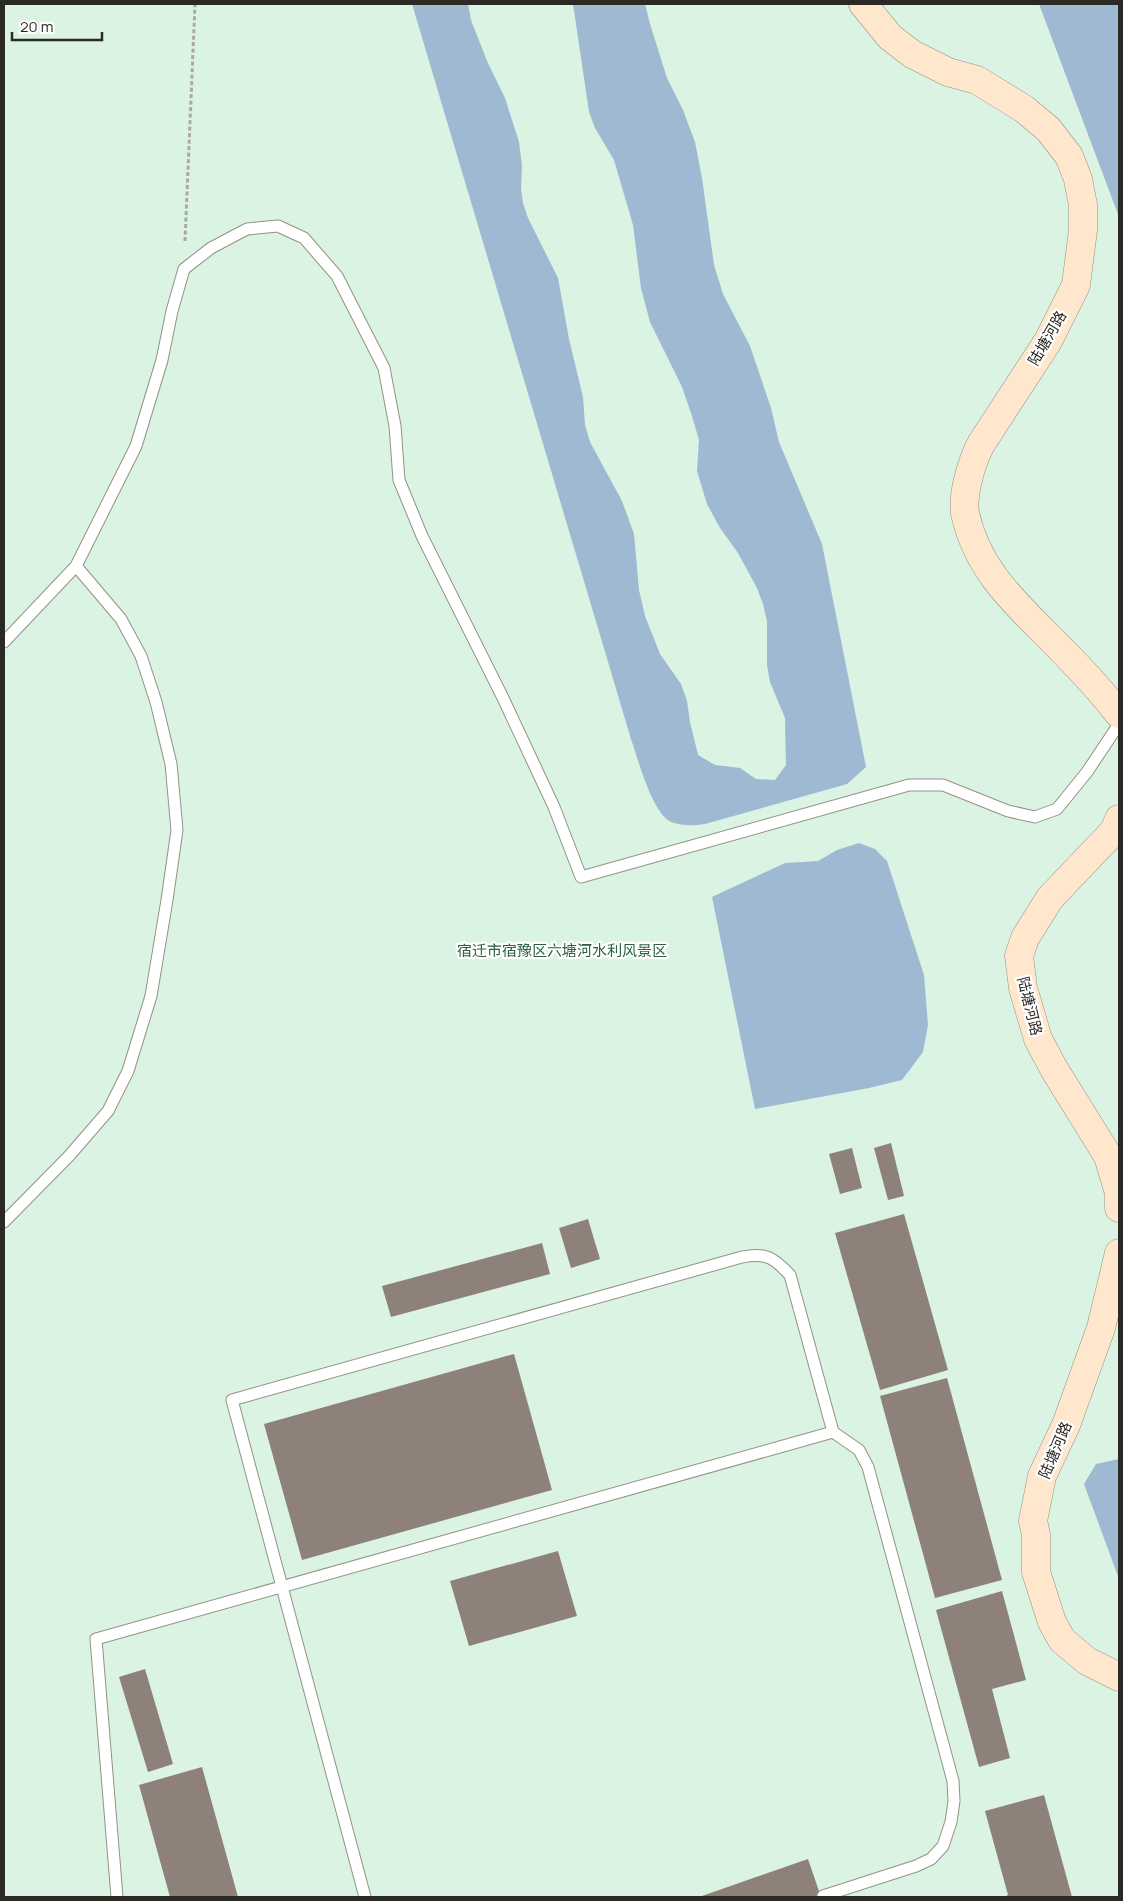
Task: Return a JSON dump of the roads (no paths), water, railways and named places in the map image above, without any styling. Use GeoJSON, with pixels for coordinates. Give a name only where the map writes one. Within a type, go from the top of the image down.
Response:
{"type":"FeatureCollection","features":[{"type":"Feature","properties":{"kind":"street","name":"陆塘河路"},"geometry":{"type":"LineString","coordinates":[[863,4],[890,37],[912,54],[948,72],[977,80],[1024,109],[1048,129],[1069,156],[1078,179],[1083,205],[1083,230],[1076,285],[1048,341],[972,461],[965,498],[965,513],[979,554],[1002,589],[1095,684],[1119,714]]}},
{"type":"Feature","properties":{"kind":"street","name":"陆塘河路"},"geometry":{"type":"LineString","coordinates":[[1119,819],[1114,831],[1050,898],[1025,938],[1019,956],[1023,988],[1038,1039],[1064,1086],[1108,1156],[1119,1194],[1119,1208]]}},
{"type":"Feature","properties":{"kind":"street","name":"陆塘河路"},"geometry":{"type":"LineString","coordinates":[[1119,1253],[1101,1328],[1066,1425],[1042,1476],[1033,1521],[1036,1535],[1036,1572],[1052,1622],[1062,1640],[1087,1661],[1119,1677]]}},
{"type":"Feature","properties":{"kind":"lane"},"geometry":{"type":"LineString","coordinates":[[4,642],[76,566],[136,446],[162,360],[172,311],[184,269],[211,248],[247,229],[278,226],[304,238],[337,276],[384,368],[395,426],[399,480],[402,488],[422,536],[503,698],[554,808],[581,878],[909,785],[943,785],[1008,811],[1035,817],[1057,809],[1087,772],[1119,724]]}},
{"type":"Feature","properties":{"kind":"lane"},"geometry":{"type":"LineString","coordinates":[[4,1222],[69,1156],[108,1112],[128,1071],[151,996],[177,830],[171,764],[156,702],[141,656],[121,619],[76,566]]}},
{"type":"Feature","properties":{"kind":"lane"},"geometry":{"type":"LineString","coordinates":[[365,1897],[280,1587],[232,1400],[753,1255],[766,1255],[780,1264],[790,1275],[833,1432],[859,1450],[868,1467],[953,1781],[954,1801],[951,1822],[944,1846],[931,1860],[823,1896]]}},
{"type":"Feature","properties":{"kind":"lane"},"geometry":{"type":"LineString","coordinates":[[117,1897],[96,1639],[833,1432]]}},
{"type":"Feature","properties":{"kind":"water"},"geometry":{"type":"Polygon","coordinates":[[[412,4],[468,4],[471,20],[487,61],[505,98],[519,142],[523,203],[528,218],[558,278],[569,339],[583,397],[585,425],[590,442],[622,501],[634,534],[639,590],[645,616],[660,654],[681,684],[687,701],[698,755],[715,765],[740,768],[756,779],[775,780],[786,765],[785,718],[770,682],[767,665],[767,621],[763,604],[757,588],[738,553],[720,528],[707,504],[697,471],[699,440],[692,416],[682,387],[650,322],[641,288],[633,225],[614,160],[595,128],[589,112],[573,4],[645,4],[667,78],[683,110],[695,142],[714,265],[723,294],[750,346],[771,408],[779,442],[822,544],[866,767],[847,784],[701,825],[684,825],[671,822],[664,817],[658,808],[646,785],[631,739],[412,4]]]}},
{"type":"Feature","properties":{"kind":"water"},"geometry":{"type":"Polygon","coordinates":[[[1039,4],[1119,4],[1119,217],[1039,4]]]}},
{"type":"Feature","properties":{"kind":"water"},"geometry":{"type":"Polygon","coordinates":[[[859,843],[875,849],[887,861],[924,975],[928,1025],[923,1052],[902,1080],[755,1109],[712,897],[785,863],[818,861],[837,850],[859,843]]]}},
{"type":"Feature","properties":{"kind":"water"},"geometry":{"type":"Polygon","coordinates":[[[1119,1459],[1119,1579],[1084,1484],[1096,1464],[1119,1459]]]}},
{"type":"Feature","properties":{"kind":"park label","name":"宿迁市宿豫区六塘河水利风景区"},"geometry":{"type":"Point","coordinates":[562,950]}}]}
